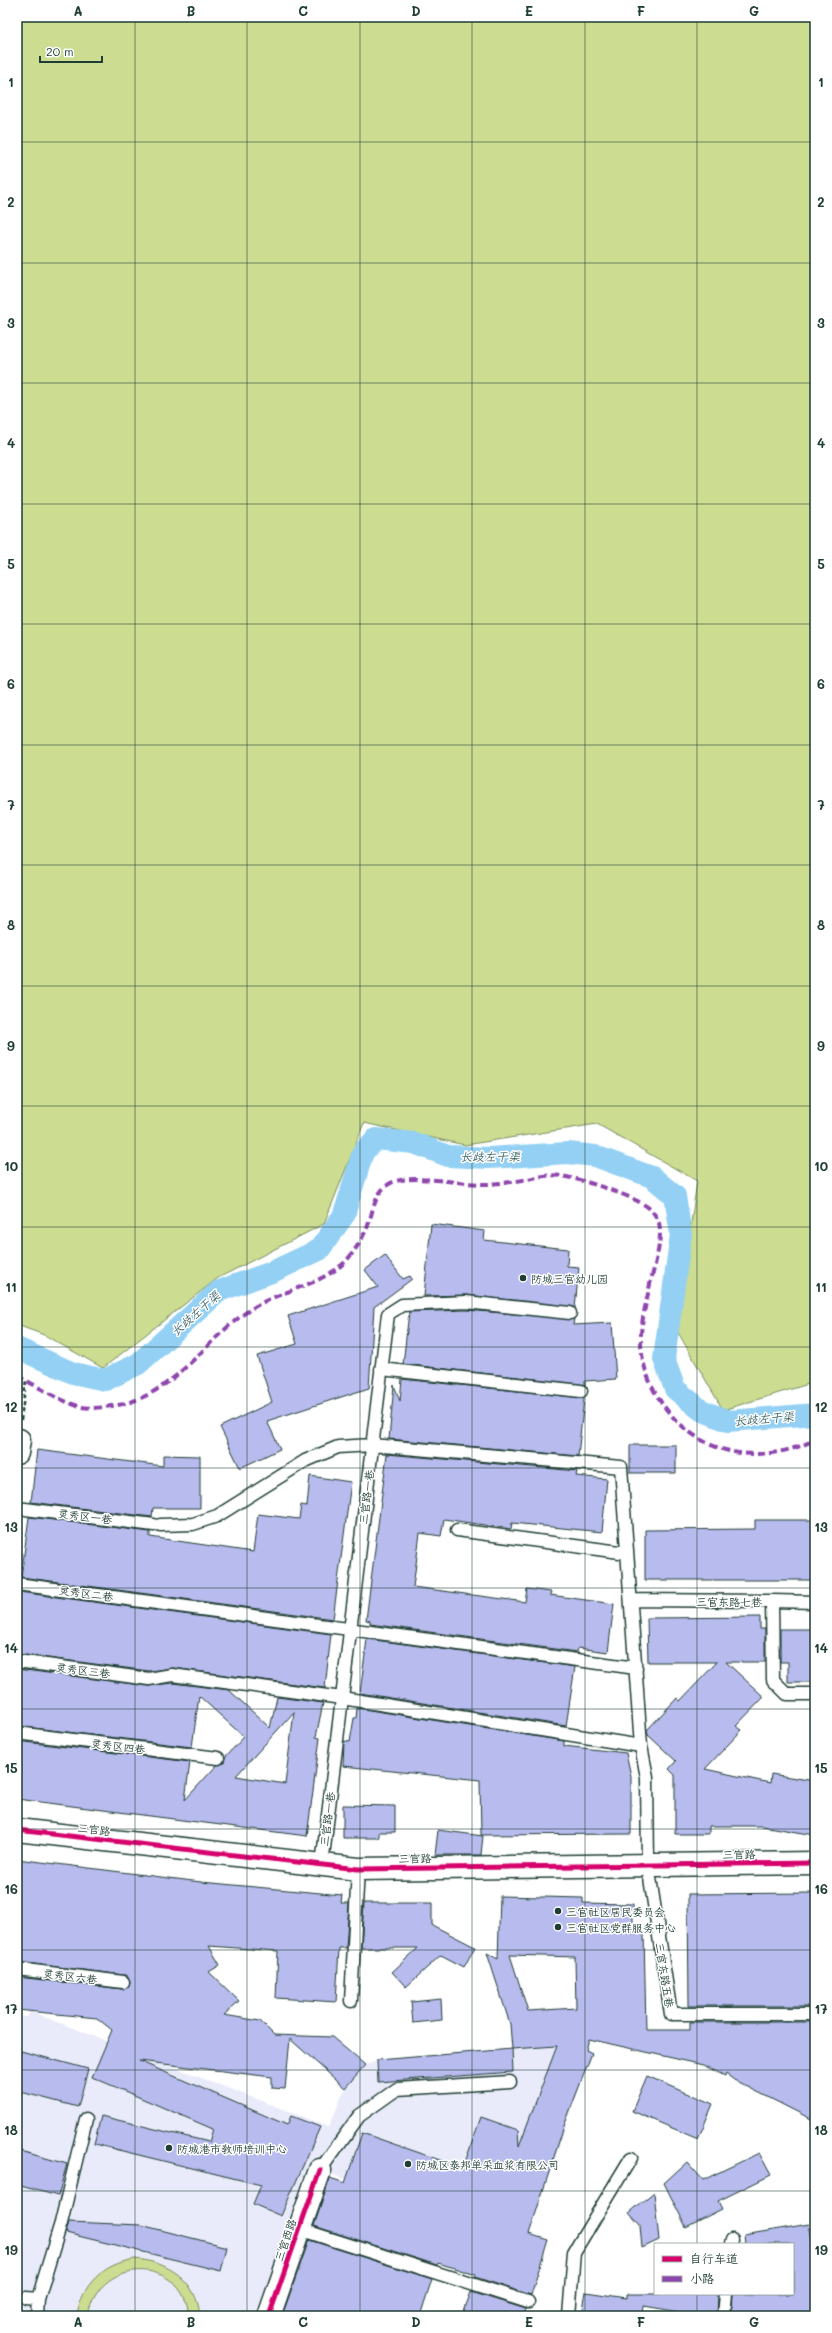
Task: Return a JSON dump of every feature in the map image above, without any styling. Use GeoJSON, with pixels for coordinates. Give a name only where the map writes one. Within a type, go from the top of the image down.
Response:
{"type":"FeatureCollection","features":[{"type":"Feature","properties":{"kind":"street","name":"三官路"},"geometry":{"type":"LineString","coordinates":[[17,1830],[358,1869],[815,1863]]}},
{"type":"Feature","properties":{"kind":"street","name":"三官西路"},"geometry":{"type":"LineString","coordinates":[[268,2316],[320,2170]]}},
{"type":"Feature","properties":{"kind":"lane","name":"三官路一巷"},"geometry":{"type":"LineString","coordinates":[[322,1865],[388,1314],[402,1305],[466,1302],[570,1313]]}},
{"type":"Feature","properties":{"kind":"lane"},"geometry":{"type":"LineString","coordinates":[[381,1369],[581,1391]]}},
{"type":"Feature","properties":{"kind":"lane","name":"灵秀区一巷"},"geometry":{"type":"LineString","coordinates":[[17,1508],[157,1525],[193,1524],[217,1516],[305,1461],[338,1447],[372,1445],[621,1467],[627,1553]]}},
{"type":"Feature","properties":{"kind":"lane"},"geometry":{"type":"LineString","coordinates":[[457,1530],[627,1553],[641,1746],[647,1777],[648,1865]]}},
{"type":"Feature","properties":{"kind":"lane","name":"灵秀区二巷"},"geometry":{"type":"LineString","coordinates":[[17,1584],[636,1668]]}},
{"type":"Feature","properties":{"kind":"lane","name":"三官东路七巷"},"geometry":{"type":"LineString","coordinates":[[631,1600],[772,1601],[773,1680],[787,1694],[815,1694]]}},
{"type":"Feature","properties":{"kind":"lane"},"geometry":{"type":"LineString","coordinates":[[772,1601],[815,1602]]}},
{"type":"Feature","properties":{"kind":"lane","name":"灵秀区三巷"},"geometry":{"type":"LineString","coordinates":[[17,1661],[148,1678],[172,1676],[342,1698],[641,1746]]}},
{"type":"Feature","properties":{"kind":"lane","name":"灵秀区四巷"},"geometry":{"type":"LineString","coordinates":[[17,1733],[218,1758]]}},
{"type":"Feature","properties":{"kind":"lane","name":"三官东路五巷"},"geometry":{"type":"LineString","coordinates":[[648,1865],[671,2014],[815,2014]]}},
{"type":"Feature","properties":{"kind":"lane"},"geometry":{"type":"LineString","coordinates":[[351,2001],[358,1869]]}},
{"type":"Feature","properties":{"kind":"lane","name":"灵秀区六巷"},"geometry":{"type":"LineString","coordinates":[[17,1969],[123,1982]]}},
{"type":"Feature","properties":{"kind":"lane"},"geometry":{"type":"LineString","coordinates":[[320,2170],[359,2116],[397,2089],[510,2082]]}},
{"type":"Feature","properties":{"kind":"lane"},"geometry":{"type":"LineString","coordinates":[[37,2316],[38,2299],[61,2223],[86,2119]]}},
{"type":"Feature","properties":{"kind":"lane"},"geometry":{"type":"LineString","coordinates":[[569,2316],[574,2252],[631,2158]]}},
{"type":"Feature","properties":{"kind":"lane"},"geometry":{"type":"LineString","coordinates":[[299,2229],[528,2302]]}},
{"type":"Feature","properties":{"kind":"lane"},"geometry":{"type":"LineString","coordinates":[[723,2316],[725,2295]]}},
{"type":"Feature","properties":{"kind":"lane"},"geometry":{"type":"LineString","coordinates":[[26,2298],[38,2299]]}},
{"type":"Feature","properties":{"kind":"path"},"geometry":{"type":"LineString","coordinates":[[18,1446],[26,1380]]}},
{"type":"Feature","properties":{"kind":"shaded area","name":"防城港市教师培训中心"},"geometry":{"type":"Polygon","coordinates":[[[572,2008],[574,2058],[588,2063],[527,2238],[312,2168],[255,2316],[17,2316],[17,2016],[28,2017],[29,2011],[329,2127],[345,2088],[365,2065],[377,2060],[511,2049],[509,2013],[572,2008]]]}},
{"type":"Feature","properties":{"kind":"green space"},"geometry":{"type":"Polygon","coordinates":[[[17,17],[815,17],[815,1382],[723,1410],[676,1329],[697,1181],[597,1124],[465,1145],[364,1123],[324,1224],[218,1278],[103,1368],[44,1335],[17,1325],[17,17]]]}},
{"type":"Feature","properties":{"kind":"green space"},"geometry":{"type":"Polygon","coordinates":[[[134,2259],[169,2268],[178,2275],[193,2292],[198,2303],[200,2316],[189,2316],[184,2296],[173,2282],[157,2274],[140,2271],[123,2273],[107,2282],[95,2296],[88,2316],[77,2316],[84,2294],[95,2278],[112,2266],[134,2259]]]}},
{"type":"Feature","properties":{"kind":"building","name":"防城三官幼儿园"},"geometry":{"type":"Polygon","coordinates":[[[431,1224],[485,1231],[484,1240],[568,1249],[567,1266],[579,1267],[575,1308],[467,1295],[424,1296],[431,1224]]]}},
{"type":"Feature","properties":{"kind":"building"},"geometry":{"type":"Polygon","coordinates":[[[385,1255],[403,1279],[410,1276],[412,1279],[374,1307],[369,1388],[267,1421],[280,1449],[240,1468],[220,1427],[272,1402],[257,1356],[297,1344],[288,1316],[378,1287],[365,1270],[385,1255]]]}},
{"type":"Feature","properties":{"kind":"building"},"geometry":{"type":"Polygon","coordinates":[[[466,1310],[574,1319],[573,1325],[612,1323],[616,1379],[585,1381],[585,1385],[403,1364],[409,1312],[466,1310]]]}},
{"type":"Feature","properties":{"kind":"building"},"geometry":{"type":"Polygon","coordinates":[[[402,1379],[584,1398],[578,1456],[389,1439],[394,1385],[400,1401],[402,1379]]]}},
{"type":"Feature","properties":{"kind":"building"},"geometry":{"type":"Polygon","coordinates":[[[630,1445],[676,1445],[676,1473],[630,1473],[630,1445]]]}},
{"type":"Feature","properties":{"kind":"building"},"geometry":{"type":"Polygon","coordinates":[[[37,1450],[163,1466],[163,1455],[200,1456],[200,1508],[153,1508],[152,1517],[31,1502],[37,1450]]]}},
{"type":"Feature","properties":{"kind":"building"},"geometry":{"type":"Polygon","coordinates":[[[387,1454],[577,1471],[576,1476],[607,1479],[602,1532],[512,1523],[511,1529],[444,1519],[441,1536],[420,1533],[413,1587],[525,1602],[527,1589],[551,1592],[550,1595],[614,1604],[608,1652],[578,1648],[577,1652],[370,1624],[370,1621],[366,1620],[387,1454]]]}},
{"type":"Feature","properties":{"kind":"building"},"geometry":{"type":"Polygon","coordinates":[[[310,1476],[351,1482],[333,1619],[21,1577],[29,1517],[150,1532],[150,1537],[253,1552],[258,1514],[299,1519],[301,1505],[307,1506],[310,1476]]]}},
{"type":"Feature","properties":{"kind":"building"},"geometry":{"type":"Polygon","coordinates":[[[755,1520],[815,1520],[815,1580],[645,1580],[645,1530],[755,1529],[755,1520]]]}},
{"type":"Feature","properties":{"kind":"building"},"geometry":{"type":"Polygon","coordinates":[[[19,1592],[331,1634],[325,1688],[173,1668],[149,1671],[17,1654],[19,1592]]]}},
{"type":"Feature","properties":{"kind":"building"},"geometry":{"type":"Polygon","coordinates":[[[760,1617],[760,1629],[765,1629],[765,1662],[726,1662],[764,1697],[736,1726],[742,1730],[705,1769],[770,1783],[771,1774],[815,1781],[815,1835],[762,1826],[709,1826],[709,1834],[675,1834],[675,1775],[669,1769],[676,1761],[648,1735],[647,1730],[677,1698],[680,1701],[717,1662],[648,1662],[647,1618],[760,1617]]]}},
{"type":"Feature","properties":{"kind":"building"},"geometry":{"type":"Polygon","coordinates":[[[780,1629],[815,1629],[815,1682],[788,1682],[788,1662],[780,1662],[780,1629]]]}},
{"type":"Feature","properties":{"kind":"building"},"geometry":{"type":"Polygon","coordinates":[[[367,1639],[575,1667],[566,1726],[360,1693],[367,1639]]]}},
{"type":"Feature","properties":{"kind":"building"},"geometry":{"type":"Polygon","coordinates":[[[17,1669],[148,1686],[172,1683],[229,1690],[270,1728],[277,1697],[323,1703],[316,1737],[320,1738],[307,1836],[17,1799],[17,1741],[190,1762],[185,1800],[217,1765],[224,1763],[225,1757],[244,1737],[199,1696],[192,1747],[17,1726],[17,1669]],[[294,1712],[236,1776],[285,1784],[294,1712]]]}},
{"type":"Feature","properties":{"kind":"building"},"geometry":{"type":"Polygon","coordinates":[[[357,1708],[564,1741],[564,1746],[626,1753],[631,1776],[631,1834],[481,1835],[480,1780],[343,1766],[344,1741],[350,1742],[357,1708]]]}},
{"type":"Feature","properties":{"kind":"building"},"geometry":{"type":"Polygon","coordinates":[[[343,1805],[395,1806],[395,1832],[379,1832],[379,1838],[343,1838],[343,1805]]]}},
{"type":"Feature","properties":{"kind":"building"},"geometry":{"type":"Polygon","coordinates":[[[438,1830],[483,1836],[481,1855],[435,1855],[438,1830]]]}},
{"type":"Feature","properties":{"kind":"building"},"geometry":{"type":"Polygon","coordinates":[[[17,1859],[201,1882],[342,1895],[341,1903],[349,1903],[346,1948],[339,1948],[336,2002],[276,1998],[278,1951],[209,1946],[220,1965],[209,1972],[239,2001],[224,2015],[260,2021],[274,2035],[332,2037],[365,2065],[345,2088],[290,2039],[285,2089],[272,2088],[272,2077],[139,2061],[287,2125],[291,2116],[320,2127],[281,2216],[253,2204],[261,2185],[94,2144],[101,2116],[209,2142],[213,2129],[92,2077],[112,2030],[97,2018],[17,2010],[17,1977],[122,1989],[129,1987],[130,1983],[128,1976],[124,1975],[17,1962],[17,1859]]]}},
{"type":"Feature","properties":{"kind":"building"},"geometry":{"type":"Polygon","coordinates":[[[815,1893],[815,2006],[689,2006],[688,1894],[815,1893]]]}},
{"type":"Feature","properties":{"kind":"building"},"geometry":{"type":"Polygon","coordinates":[[[500,1896],[583,1898],[583,1903],[633,1904],[633,1934],[644,1933],[646,2030],[690,2030],[690,2022],[815,2022],[815,2121],[734,2080],[726,2074],[725,2076],[703,2065],[589,2039],[586,2050],[592,2053],[564,2126],[529,2234],[548,2240],[531,2295],[475,2277],[476,2275],[438,2263],[437,2265],[314,2226],[330,2178],[345,2183],[362,2133],[463,2168],[481,2117],[518,2130],[519,2146],[557,2046],[512,2049],[510,2024],[487,1953],[498,1959],[500,1896]],[[510,1955],[528,2011],[576,2008],[575,1957],[510,1955]]]}},
{"type":"Feature","properties":{"kind":"building"},"geometry":{"type":"Polygon","coordinates":[[[364,1903],[432,1903],[432,1925],[475,1947],[464,1967],[441,1955],[406,1987],[392,1972],[418,1948],[361,1948],[364,1903]]]}},
{"type":"Feature","properties":{"kind":"building"},"geometry":{"type":"Polygon","coordinates":[[[441,1999],[442,2020],[413,2023],[411,2002],[441,1999]]]}},
{"type":"Feature","properties":{"kind":"building"},"geometry":{"type":"Polygon","coordinates":[[[512,2049],[513,2072],[378,2082],[377,2060],[512,2049]]]}},
{"type":"Feature","properties":{"kind":"building"},"geometry":{"type":"Polygon","coordinates":[[[21,2051],[88,2069],[78,2107],[17,2091],[17,2068],[21,2051]]]}},
{"type":"Feature","properties":{"kind":"building"},"geometry":{"type":"Polygon","coordinates":[[[647,2076],[713,2104],[698,2139],[632,2111],[647,2076]]]}},
{"type":"Feature","properties":{"kind":"building"},"geometry":{"type":"Polygon","coordinates":[[[17,2150],[67,2164],[58,2196],[17,2185],[17,2150]]]}},
{"type":"Feature","properties":{"kind":"building"},"geometry":{"type":"Polygon","coordinates":[[[759,2153],[771,2175],[718,2201],[722,2209],[686,2227],[664,2183],[687,2162],[703,2180],[759,2153]]]}},
{"type":"Feature","properties":{"kind":"building"},"geometry":{"type":"Polygon","coordinates":[[[654,2192],[659,2240],[642,2248],[640,2225],[629,2213],[654,2192]]]}},
{"type":"Feature","properties":{"kind":"building"},"geometry":{"type":"Polygon","coordinates":[[[69,2222],[141,2225],[227,2247],[221,2271],[66,2233],[69,2222]]]}},
{"type":"Feature","properties":{"kind":"building"},"geometry":{"type":"Polygon","coordinates":[[[809,2224],[815,2257],[815,2316],[731,2316],[732,2295],[794,2295],[794,2243],[745,2243],[744,2235],[809,2224]]]}},
{"type":"Feature","properties":{"kind":"building"},"geometry":{"type":"Polygon","coordinates":[[[309,2240],[432,2279],[420,2316],[282,2316],[309,2240]]]}},
{"type":"Feature","properties":{"kind":"building"},"geometry":{"type":"Polygon","coordinates":[[[471,2292],[526,2309],[524,2316],[462,2316],[471,2292]]]}},
{"type":"Feature","properties":{"kind":"building"},"geometry":{"type":"Polygon","coordinates":[[[586,2292],[627,2298],[627,2294],[717,2295],[716,2316],[692,2316],[692,2314],[644,2306],[643,2316],[582,2316],[586,2292]]]}},
{"type":"Feature","properties":{"kind":"waterway","name":"长歧左干渠"},"geometry":{"type":"LineString","coordinates":[[17,1348],[73,1373],[105,1380],[138,1364],[219,1291],[272,1272],[319,1250],[344,1215],[363,1152],[376,1139],[414,1143],[448,1156],[489,1158],[568,1153],[595,1156],[652,1177],[675,1196],[681,1234],[664,1359],[675,1389],[701,1410],[728,1421],[815,1414]]}},
{"type":"Feature","properties":{"kind":"marked path"},"geometry":{"type":"LineString","coordinates":[[17,1376],[63,1400],[82,1407],[103,1407],[134,1401],[153,1392],[172,1379],[221,1333],[256,1306],[326,1276],[346,1261],[358,1245],[367,1228],[377,1198],[389,1184],[408,1179],[473,1184],[494,1184],[557,1175],[593,1184],[633,1199],[650,1209],[658,1220],[660,1237],[656,1262],[642,1321],[642,1351],[650,1383],[658,1398],[680,1424],[707,1443],[733,1452],[747,1454],[761,1454],[789,1450],[815,1440]]}},
{"type":"Feature","properties":{"kind":"cycle path"},"geometry":{"type":"LineString","coordinates":[[17,1830],[358,1869],[815,1863]]}},
{"type":"Feature","properties":{"kind":"cycle path"},"geometry":{"type":"LineString","coordinates":[[269,2316],[320,2170]]}},
{"type":"Feature","properties":{"kind":"place","name":"防城三官幼儿园"},"geometry":{"type":"Point","coordinates":[523,1278]}},
{"type":"Feature","properties":{"kind":"place","name":"三官社区居民委员会"},"geometry":{"type":"Point","coordinates":[558,1911]}},
{"type":"Feature","properties":{"kind":"place","name":"三官社区党群服务中心"},"geometry":{"type":"Point","coordinates":[558,1927]}},
{"type":"Feature","properties":{"kind":"place","name":"防城港市教师培训中心"},"geometry":{"type":"Point","coordinates":[169,2148]}},
{"type":"Feature","properties":{"kind":"place","name":"防城区泰邦单采血浆有限公司"},"geometry":{"type":"Point","coordinates":[408,2164]}}]}
